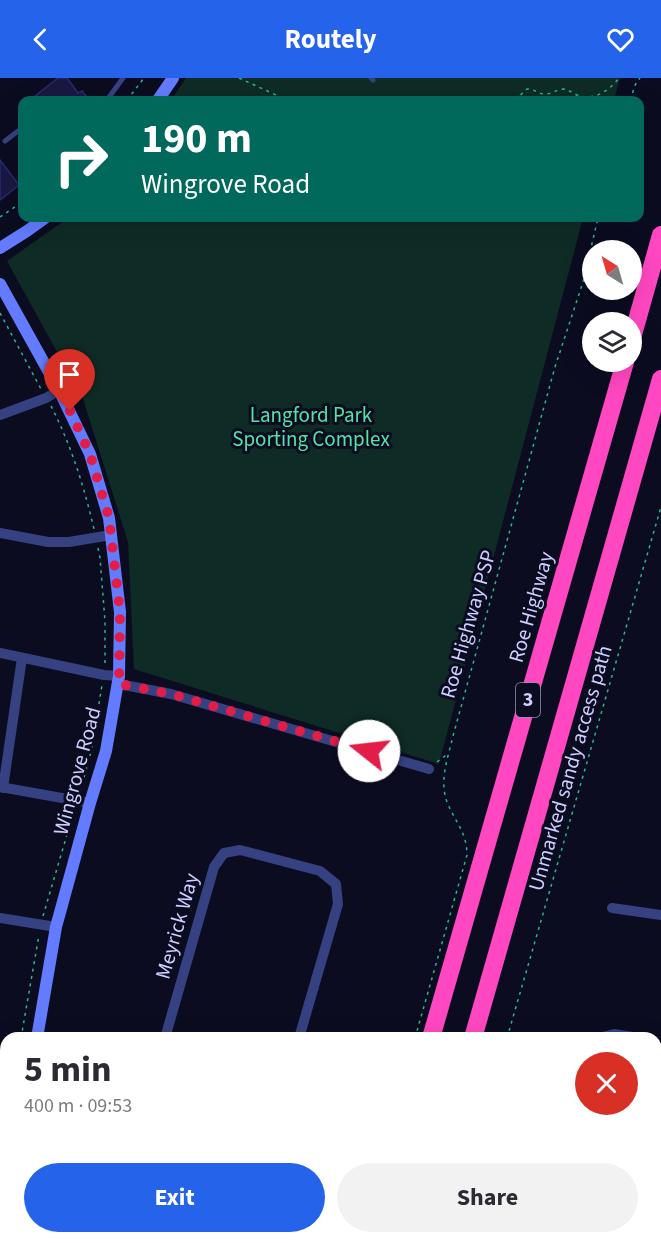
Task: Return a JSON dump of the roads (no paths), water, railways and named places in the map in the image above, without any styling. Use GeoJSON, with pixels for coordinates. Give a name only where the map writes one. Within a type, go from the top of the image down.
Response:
{"type":"FeatureCollection","features":[{"type":"Feature","properties":{"kind":"highway"},"geometry":{"type":"LineString","coordinates":[[639,312],[661,235]]}},
{"type":"Feature","properties":{"kind":"highway","name":"Roe Highway"},"geometry":{"type":"LineString","coordinates":[[433,1032],[622,372]]}},
{"type":"Feature","properties":{"kind":"highway","name":"3"},"geometry":{"type":"LineString","coordinates":[[475,1032],[661,380]]}},
{"type":"Feature","properties":{"kind":"street"},"geometry":{"type":"LineString","coordinates":[[161,96],[174,78]]}},
{"type":"Feature","properties":{"kind":"street"},"geometry":{"type":"LineString","coordinates":[[0,248],[39,222]]}},
{"type":"Feature","properties":{"kind":"street","name":"Wingrove Road"},"geometry":{"type":"LineString","coordinates":[[0,284],[59,390],[90,454],[109,518],[120,612],[119,680],[106,751],[56,927],[38,1032]]}},
{"type":"Feature","properties":{"kind":"street"},"geometry":{"type":"LineString","coordinates":[[0,415],[46,399],[59,390]]}},
{"type":"Feature","properties":{"kind":"street"},"geometry":{"type":"LineString","coordinates":[[0,533],[48,542],[69,542],[111,535]]}},
{"type":"Feature","properties":{"kind":"street"},"geometry":{"type":"LineString","coordinates":[[0,653],[104,675],[429,769]]}},
{"type":"Feature","properties":{"kind":"street"},"geometry":{"type":"LineString","coordinates":[[22,658],[1,787],[90,802]]}},
{"type":"Feature","properties":{"kind":"street","name":"Meyrick Way"},"geometry":{"type":"LineString","coordinates":[[167,1032],[214,867],[224,853],[240,850],[320,871],[336,884],[338,904],[301,1032]]}},
{"type":"Feature","properties":{"kind":"street"},"geometry":{"type":"LineString","coordinates":[[612,908],[661,915]]}},
{"type":"Feature","properties":{"kind":"street"},"geometry":{"type":"LineString","coordinates":[[0,918],[56,927]]}},
{"type":"Feature","properties":{"kind":"lane"},"geometry":{"type":"LineString","coordinates":[[110,96],[123,78]]}},
{"type":"Feature","properties":{"kind":"lane"},"geometry":{"type":"LineString","coordinates":[[3,143],[18,131]]}},
{"type":"Feature","properties":{"kind":"park label","name":"Langford Park Sporting Complex"},"geometry":{"type":"Point","coordinates":[311,427]}}]}
